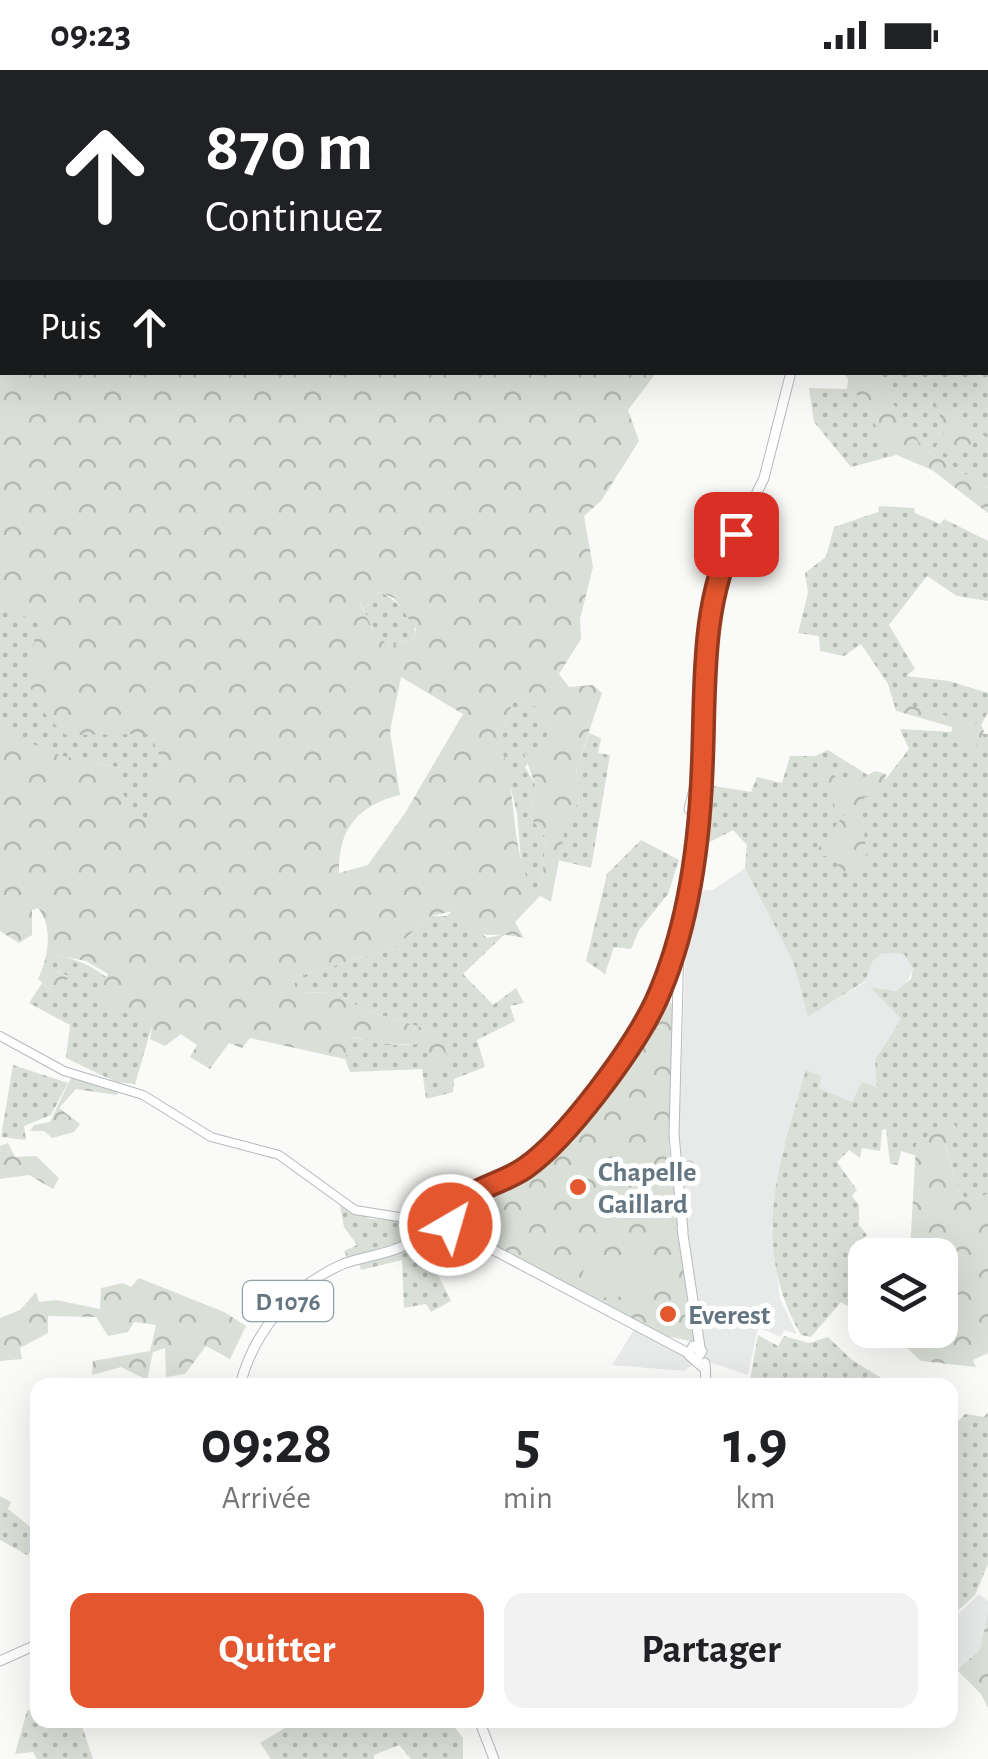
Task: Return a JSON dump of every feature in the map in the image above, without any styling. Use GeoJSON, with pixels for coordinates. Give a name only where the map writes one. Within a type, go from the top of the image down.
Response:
{"type":"FeatureCollection","features":[{"type":"Feature","properties":{"kind":"main road"},"geometry":{"type":"LineString","coordinates":[[672,954],[693,853],[715,579],[766,472],[790,375]]}},
{"type":"Feature","properties":{"kind":"main road"},"geometry":{"type":"LineString","coordinates":[[683,1231],[678,950],[698,832],[703,734]]}},
{"type":"Feature","properties":{"kind":"main road"},"geometry":{"type":"LineString","coordinates":[[688,809],[700,768]]}},
{"type":"Feature","properties":{"kind":"main road"},"geometry":{"type":"LineString","coordinates":[[430,1224],[480,1188],[517,1174],[537,1159],[616,1066],[648,1016],[672,954],[685,905]]}},
{"type":"Feature","properties":{"kind":"main road"},"geometry":{"type":"LineString","coordinates":[[0,1036],[64,1072],[143,1095],[212,1137],[280,1156],[348,1206],[384,1217],[430,1224],[488,1247]]}},
{"type":"Feature","properties":{"kind":"main road"},"geometry":{"type":"LineString","coordinates":[[682,1167],[683,1231],[700,1334],[695,1351]]}},
{"type":"Feature","properties":{"kind":"main road"},"geometry":{"type":"LineString","coordinates":[[430,1224],[447,1215]]}},
{"type":"Feature","properties":{"kind":"main road"},"geometry":{"type":"LineString","coordinates":[[447,1215],[452,1228],[670,1342],[695,1351],[706,1378]]}},
{"type":"Feature","properties":{"kind":"main road","name":"D 1076"},"geometry":{"type":"LineString","coordinates":[[243,1378],[259,1338],[289,1300],[329,1271],[410,1242],[430,1224]]}},
{"type":"Feature","properties":{"kind":"main road"},"geometry":{"type":"LineString","coordinates":[[0,1660],[30,1647]]}},
{"type":"Feature","properties":{"kind":"main road"},"geometry":{"type":"LineString","coordinates":[[481,1728],[492,1759]]}},
{"type":"Feature","properties":{"kind":"shaded area"},"geometry":{"type":"Polygon","coordinates":[[[745,868],[793,960],[808,1017],[865,982],[873,961],[883,953],[904,954],[913,969],[905,987],[895,991],[872,987],[901,1019],[875,1060],[878,1089],[853,1103],[819,1088],[784,1146],[772,1227],[780,1299],[797,1334],[784,1330],[781,1337],[758,1327],[748,1375],[706,1361],[678,1158],[687,917],[697,905],[698,891],[713,890],[745,868]]]}},
{"type":"Feature","properties":{"kind":"shaded area"},"geometry":{"type":"Polygon","coordinates":[[[635,1328],[683,1354],[692,1365],[684,1371],[612,1365],[635,1328]]]}},
{"type":"Feature","properties":{"kind":"shaded area"},"geometry":{"type":"Polygon","coordinates":[[[979,1594],[988,1601],[988,1674],[958,1667],[958,1614],[979,1594]]]}},
{"type":"Feature","properties":{"kind":"green space"},"geometry":{"type":"Polygon","coordinates":[[[0,375],[654,375],[628,410],[639,441],[601,501],[584,516],[593,567],[580,619],[581,639],[559,674],[569,687],[593,685],[602,693],[576,770],[580,798],[565,829],[551,902],[540,896],[515,922],[524,938],[480,933],[453,911],[431,916],[394,948],[293,978],[297,993],[337,992],[364,1010],[440,1033],[450,1064],[432,1068],[425,1044],[384,1045],[352,1037],[345,1059],[250,1038],[242,1048],[229,1043],[210,1069],[190,1057],[197,1045],[181,1034],[165,1046],[150,1039],[152,1026],[96,998],[108,974],[86,961],[55,955],[52,969],[69,977],[54,993],[38,979],[48,943],[46,924],[38,908],[32,910],[32,935],[19,943],[0,931],[0,713],[38,747],[69,758],[121,768],[121,792],[147,824],[150,778],[165,771],[151,734],[66,735],[40,707],[33,695],[29,670],[40,620],[0,611],[0,375]],[[380,592],[360,603],[378,639],[394,645],[416,638],[416,629],[394,598],[380,592]],[[401,677],[390,731],[400,795],[373,805],[353,821],[342,844],[339,873],[368,865],[405,813],[463,714],[401,677]],[[520,697],[512,704],[499,742],[521,859],[535,892],[542,880],[546,838],[530,816],[535,784],[523,751],[531,758],[552,728],[536,707],[520,697]]]}},
{"type":"Feature","properties":{"kind":"green space"},"geometry":{"type":"Polygon","coordinates":[[[845,375],[874,375],[923,448],[988,488],[988,513],[932,470],[892,453],[845,375]]]}},
{"type":"Feature","properties":{"kind":"green space"},"geometry":{"type":"Polygon","coordinates":[[[849,375],[988,375],[988,488],[923,448],[851,467],[814,422],[809,388],[847,389],[849,375]]]}},
{"type":"Feature","properties":{"kind":"green space"},"geometry":{"type":"Polygon","coordinates":[[[921,375],[954,412],[986,437],[988,448],[975,441],[952,457],[935,448],[946,430],[921,375]]]}},
{"type":"Feature","properties":{"kind":"green space"},"geometry":{"type":"Polygon","coordinates":[[[879,506],[914,508],[915,513],[940,524],[944,519],[988,541],[988,601],[957,596],[927,576],[889,625],[915,669],[906,676],[949,681],[988,693],[988,712],[981,725],[896,711],[888,684],[861,644],[844,656],[820,651],[819,636],[798,633],[808,593],[805,573],[826,557],[834,527],[878,512],[879,506]]]}},
{"type":"Feature","properties":{"kind":"green space"},"geometry":{"type":"Polygon","coordinates":[[[380,592],[404,611],[416,638],[394,645],[378,639],[360,602],[380,592]]]}},
{"type":"Feature","properties":{"kind":"green space"},"geometry":{"type":"Polygon","coordinates":[[[0,611],[41,619],[151,734],[165,771],[147,825],[121,792],[121,768],[51,754],[18,738],[7,727],[0,712],[0,611]]]}},
{"type":"Feature","properties":{"kind":"green space"},"geometry":{"type":"Polygon","coordinates":[[[520,697],[536,707],[552,728],[525,767],[535,784],[530,816],[546,838],[542,880],[535,892],[522,872],[517,813],[499,742],[512,704],[520,697]]]}},
{"type":"Feature","properties":{"kind":"green space"},"geometry":{"type":"Polygon","coordinates":[[[903,704],[981,725],[984,731],[974,751],[951,740],[952,727],[900,712],[903,704]]]}},
{"type":"Feature","properties":{"kind":"green space"},"geometry":{"type":"Polygon","coordinates":[[[900,729],[988,734],[988,1194],[970,1201],[959,1193],[945,1143],[917,1156],[901,1151],[898,1165],[890,1164],[886,1129],[882,1130],[880,1151],[862,1148],[860,1158],[849,1150],[837,1162],[857,1190],[852,1196],[859,1205],[859,1225],[867,1235],[848,1238],[848,1305],[841,1302],[811,1337],[801,1335],[785,1302],[776,1269],[774,1204],[787,1138],[806,1070],[821,1076],[819,1088],[852,1102],[862,1082],[877,1088],[875,1060],[901,1019],[870,987],[896,991],[911,979],[913,969],[904,954],[883,953],[873,961],[865,981],[808,1017],[793,961],[745,868],[747,845],[733,830],[704,845],[708,785],[751,792],[757,777],[782,783],[790,756],[815,756],[828,750],[882,784],[909,749],[900,729]]]}},
{"type":"Feature","properties":{"kind":"green space"},"geometry":{"type":"Polygon","coordinates":[[[589,733],[601,738],[598,753],[610,755],[591,868],[558,860],[565,828],[580,798],[576,770],[589,733]]]}},
{"type":"Feature","properties":{"kind":"green space"},"geometry":{"type":"Polygon","coordinates":[[[827,770],[848,786],[875,771],[886,774],[883,795],[865,796],[862,804],[867,865],[841,872],[835,858],[814,854],[844,815],[835,809],[833,794],[820,776],[827,770]]]}},
{"type":"Feature","properties":{"kind":"green space"},"geometry":{"type":"Polygon","coordinates":[[[641,840],[679,860],[668,894],[639,930],[631,949],[614,947],[605,974],[586,961],[607,874],[641,840]]]}},
{"type":"Feature","properties":{"kind":"green space"},"geometry":{"type":"Polygon","coordinates":[[[453,910],[487,938],[505,934],[463,974],[493,1005],[516,988],[524,1003],[510,1006],[515,1021],[477,1040],[485,1067],[454,1079],[453,1092],[426,1099],[422,1069],[350,1072],[345,1059],[351,1037],[408,1045],[440,1033],[364,1010],[337,992],[296,993],[293,978],[394,948],[431,916],[447,916],[453,910]]]}},
{"type":"Feature","properties":{"kind":"green space"},"geometry":{"type":"Polygon","coordinates":[[[55,955],[86,965],[110,980],[152,1026],[135,1084],[116,1082],[66,1058],[70,1025],[29,1003],[42,983],[54,993],[68,976],[52,969],[55,955]]]}},
{"type":"Feature","properties":{"kind":"green space"},"geometry":{"type":"Polygon","coordinates":[[[664,993],[675,1009],[669,1146],[695,1342],[661,1335],[500,1250],[484,1197],[488,1188],[544,1158],[627,1056],[664,993]]]}},
{"type":"Feature","properties":{"kind":"green space"},"geometry":{"type":"Polygon","coordinates":[[[13,1065],[68,1083],[51,1115],[24,1126],[26,1140],[1,1137],[13,1065]]]}},
{"type":"Feature","properties":{"kind":"green space"},"geometry":{"type":"Polygon","coordinates":[[[72,1076],[119,1088],[117,1095],[76,1089],[59,1108],[80,1124],[74,1132],[52,1138],[44,1131],[30,1131],[34,1125],[50,1122],[72,1076]]]}},
{"type":"Feature","properties":{"kind":"green space"},"geometry":{"type":"Polygon","coordinates":[[[951,1119],[961,1135],[945,1144],[959,1193],[970,1201],[988,1194],[988,1353],[973,1360],[976,1367],[921,1361],[907,1348],[958,1348],[958,1238],[911,1238],[916,1144],[951,1119]]]}},
{"type":"Feature","properties":{"kind":"green space"},"geometry":{"type":"Polygon","coordinates":[[[8,1143],[15,1157],[36,1156],[59,1178],[53,1189],[29,1175],[0,1179],[0,1146],[8,1143]]]}},
{"type":"Feature","properties":{"kind":"green space"},"geometry":{"type":"Polygon","coordinates":[[[482,1195],[500,1249],[455,1226],[454,1218],[482,1195]]]}},
{"type":"Feature","properties":{"kind":"green space"},"geometry":{"type":"Polygon","coordinates":[[[340,1206],[371,1219],[419,1221],[421,1230],[407,1240],[348,1259],[344,1251],[357,1245],[344,1227],[340,1206]]]}},
{"type":"Feature","properties":{"kind":"green space"},"geometry":{"type":"Polygon","coordinates":[[[445,1234],[493,1252],[433,1265],[451,1301],[431,1312],[426,1304],[404,1308],[402,1260],[361,1270],[359,1262],[411,1249],[433,1235],[445,1234]]]}},
{"type":"Feature","properties":{"kind":"green space"},"geometry":{"type":"Polygon","coordinates":[[[645,1257],[651,1283],[638,1296],[595,1298],[581,1286],[585,1260],[645,1257]]]}},
{"type":"Feature","properties":{"kind":"green space"},"geometry":{"type":"Polygon","coordinates":[[[139,1278],[224,1312],[246,1326],[230,1359],[206,1346],[185,1374],[166,1377],[165,1348],[153,1352],[147,1378],[121,1367],[92,1375],[93,1361],[150,1351],[156,1325],[134,1322],[128,1332],[108,1336],[96,1317],[48,1316],[48,1333],[20,1348],[22,1359],[0,1361],[0,1318],[20,1310],[36,1292],[39,1302],[56,1300],[100,1309],[101,1288],[123,1283],[131,1287],[139,1278]]]}},
{"type":"Feature","properties":{"kind":"green space"},"geometry":{"type":"Polygon","coordinates":[[[758,1335],[778,1346],[784,1336],[809,1343],[828,1337],[852,1360],[882,1378],[750,1378],[758,1335]]]}},
{"type":"Feature","properties":{"kind":"green space"},"geometry":{"type":"Polygon","coordinates":[[[988,1412],[988,1564],[975,1595],[958,1611],[958,1421],[965,1414],[984,1417],[988,1412]]]}},
{"type":"Feature","properties":{"kind":"green space"},"geometry":{"type":"Polygon","coordinates":[[[0,1496],[11,1502],[8,1509],[30,1526],[30,1553],[27,1555],[0,1540],[0,1496]]]}},
{"type":"Feature","properties":{"kind":"green space"},"geometry":{"type":"Polygon","coordinates":[[[988,1614],[988,1708],[981,1694],[958,1671],[980,1650],[988,1614]]]}},
{"type":"Feature","properties":{"kind":"green space"},"geometry":{"type":"Polygon","coordinates":[[[30,1710],[30,1728],[83,1728],[93,1759],[37,1759],[33,1752],[15,1754],[30,1710]]]}},
{"type":"Feature","properties":{"kind":"green space"},"geometry":{"type":"Polygon","coordinates":[[[285,1728],[455,1728],[463,1738],[463,1759],[411,1759],[399,1745],[374,1755],[374,1759],[271,1759],[260,1743],[285,1728]]]}},
{"type":"Feature","properties":{"kind":"place","name":"Chapelle Gaillard"},"geometry":{"type":"Point","coordinates":[578,1187]}},
{"type":"Feature","properties":{"kind":"place","name":"Everest"},"geometry":{"type":"Point","coordinates":[668,1314]}},
{"type":"Feature","properties":{"kind":"route"},"geometry":{"type":"LineString","coordinates":[[450,1225],[448,1215],[470,1194],[517,1174],[546,1150],[623,1057],[660,992],[694,867],[713,589],[718,568],[736,534]]}}]}
